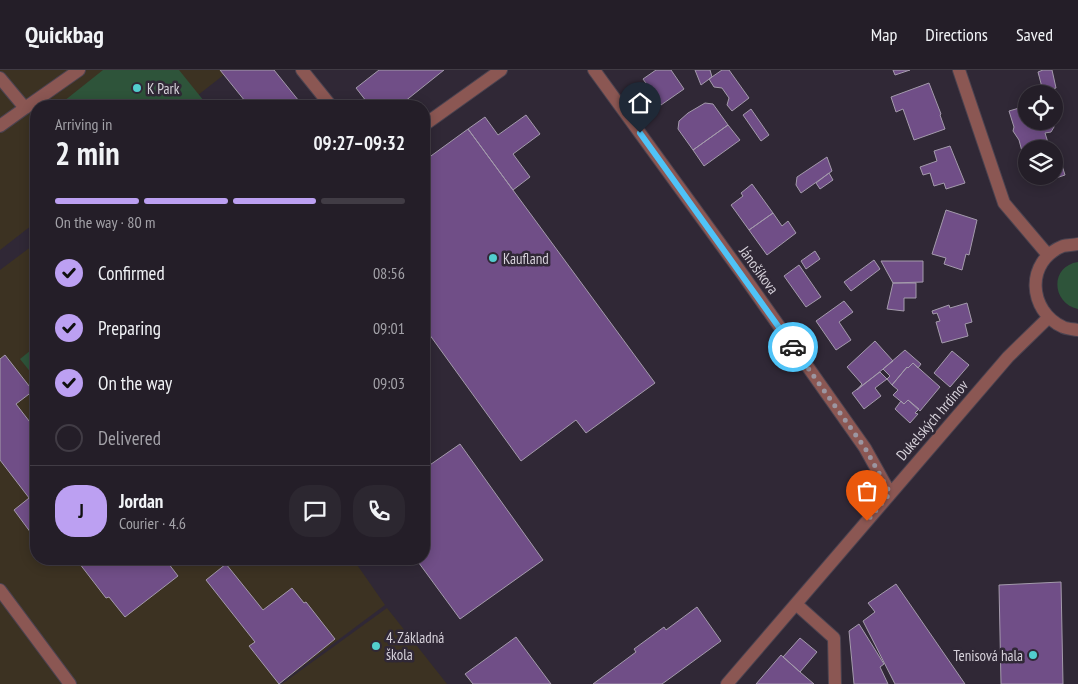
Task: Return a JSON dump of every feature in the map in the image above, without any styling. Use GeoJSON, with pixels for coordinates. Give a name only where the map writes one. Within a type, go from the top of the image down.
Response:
{"type":"FeatureCollection","features":[{"type":"Feature","properties":{"kind":"street"},"geometry":{"type":"LineString","coordinates":[[36,100],[79,70]]}},
{"type":"Feature","properties":{"kind":"street"},"geometry":{"type":"LineString","coordinates":[[302,70],[326,100]]}},
{"type":"Feature","properties":{"kind":"street"},"geometry":{"type":"LineString","coordinates":[[430,121],[501,70]]}},
{"type":"Feature","properties":{"kind":"street","name":"Jánošíkova"},"geometry":{"type":"LineString","coordinates":[[594,70],[854,432],[890,493]]}},
{"type":"Feature","properties":{"kind":"street"},"geometry":{"type":"LineString","coordinates":[[959,70],[1004,203],[1048,255]]}},
{"type":"Feature","properties":{"kind":"street"},"geometry":{"type":"LineString","coordinates":[[0,78],[25,108]]}},
{"type":"Feature","properties":{"kind":"street"},"geometry":{"type":"LineString","coordinates":[[0,126],[30,104]]}},
{"type":"Feature","properties":{"kind":"street"},"geometry":{"type":"LineString","coordinates":[[1078,244],[1063,246],[1048,255],[1038,270],[1034,287],[1038,304],[1048,318],[1064,328],[1078,330]]}},
{"type":"Feature","properties":{"kind":"street","name":"Dukelských hrdinov"},"geometry":{"type":"LineString","coordinates":[[727,684],[1008,357],[1048,318]]}},
{"type":"Feature","properties":{"kind":"street"},"geometry":{"type":"LineString","coordinates":[[0,590],[70,684]]}},
{"type":"Feature","properties":{"kind":"street"},"geometry":{"type":"LineString","coordinates":[[796,604],[834,638],[835,684]]}},
{"type":"Feature","properties":{"kind":"shaded area"},"geometry":{"type":"Polygon","coordinates":[[[0,70],[230,70],[192,100],[30,100],[30,227],[0,250],[0,70]]]}},
{"type":"Feature","properties":{"kind":"shaded area"},"geometry":{"type":"Polygon","coordinates":[[[30,248],[30,565],[357,565],[385,605],[279,684],[0,684],[0,270],[30,248]]]}},
{"type":"Feature","properties":{"kind":"shaded area","name":"4. Základná škola"},"geometry":{"type":"Polygon","coordinates":[[[387,608],[447,684],[282,684],[387,608]]]}},
{"type":"Feature","properties":{"kind":"green space","name":"K Park"},"geometry":{"type":"Polygon","coordinates":[[[103,70],[179,70],[203,100],[65,100],[103,70]]]}},
{"type":"Feature","properties":{"kind":"green space"},"geometry":{"type":"Polygon","coordinates":[[[1078,262],[1078,309],[1063,300],[1057,285],[1062,270],[1078,262]]]}},
{"type":"Feature","properties":{"kind":"green space"},"geometry":{"type":"Polygon","coordinates":[[[30,351],[30,372],[20,359],[30,351]]]}},
{"type":"Feature","properties":{"kind":"building"},"geometry":{"type":"Polygon","coordinates":[[[220,70],[274,70],[298,100],[244,100],[220,70]]]}},
{"type":"Feature","properties":{"kind":"building"},"geometry":{"type":"Polygon","coordinates":[[[379,70],[444,70],[406,100],[365,100],[356,88],[379,70]]]}},
{"type":"Feature","properties":{"kind":"building"},"geometry":{"type":"Polygon","coordinates":[[[656,70],[671,70],[684,89],[661,105],[643,79],[656,70]]]}},
{"type":"Feature","properties":{"kind":"building"},"geometry":{"type":"Polygon","coordinates":[[[695,70],[710,70],[712,77],[701,85],[695,70]]]}},
{"type":"Feature","properties":{"kind":"building"},"geometry":{"type":"Polygon","coordinates":[[[722,70],[729,70],[749,98],[732,111],[727,105],[729,98],[722,88],[714,87],[709,79],[722,70]]]}},
{"type":"Feature","properties":{"kind":"building"},"geometry":{"type":"Polygon","coordinates":[[[893,70],[910,70],[895,75],[893,70]]]}},
{"type":"Feature","properties":{"kind":"building"},"geometry":{"type":"Polygon","coordinates":[[[1052,70],[1055,85],[1041,85],[1038,72],[1052,70]]]}},
{"type":"Feature","properties":{"kind":"building"},"geometry":{"type":"Polygon","coordinates":[[[929,83],[945,129],[914,140],[903,109],[896,112],[891,97],[929,83]]]}},
{"type":"Feature","properties":{"kind":"building"},"geometry":{"type":"Polygon","coordinates":[[[705,103],[713,104],[728,125],[693,150],[678,129],[679,121],[705,103]]]}},
{"type":"Feature","properties":{"kind":"building"},"geometry":{"type":"Polygon","coordinates":[[[1018,108],[1018,130],[1052,130],[1045,133],[1047,140],[1019,140],[1013,131],[1014,127],[1009,111],[1018,108]]]}},
{"type":"Feature","properties":{"kind":"building"},"geometry":{"type":"Polygon","coordinates":[[[751,109],[769,135],[761,141],[743,115],[751,109]]]}},
{"type":"Feature","properties":{"kind":"building"},"geometry":{"type":"Polygon","coordinates":[[[526,115],[540,134],[513,154],[530,177],[513,190],[468,129],[485,117],[498,135],[526,115]]]}},
{"type":"Feature","properties":{"kind":"building"},"geometry":{"type":"Polygon","coordinates":[[[728,125],[740,140],[704,166],[693,150],[728,125]]]}},
{"type":"Feature","properties":{"kind":"building","name":"Kaufland"},"geometry":{"type":"Polygon","coordinates":[[[468,129],[655,383],[586,433],[576,420],[521,461],[430,335],[430,157],[468,129]]]}},
{"type":"Feature","properties":{"kind":"building"},"geometry":{"type":"Polygon","coordinates":[[[950,146],[965,183],[946,189],[944,183],[934,186],[930,173],[923,175],[920,167],[937,161],[934,151],[950,146]]]}},
{"type":"Feature","properties":{"kind":"building"},"geometry":{"type":"Polygon","coordinates":[[[827,157],[832,171],[801,193],[796,185],[797,177],[827,157]]]}},
{"type":"Feature","properties":{"kind":"building"},"geometry":{"type":"Polygon","coordinates":[[[829,173],[833,180],[820,189],[816,183],[829,173]]]}},
{"type":"Feature","properties":{"kind":"building"},"geometry":{"type":"Polygon","coordinates":[[[752,184],[773,213],[749,230],[731,205],[743,196],[741,193],[752,184]]]}},
{"type":"Feature","properties":{"kind":"building"},"geometry":{"type":"Polygon","coordinates":[[[946,210],[977,220],[969,255],[966,254],[962,270],[944,264],[946,258],[932,254],[946,210]]]}},
{"type":"Feature","properties":{"kind":"building"},"geometry":{"type":"Polygon","coordinates":[[[773,213],[782,226],[788,221],[796,233],[767,255],[749,230],[773,213]]]}},
{"type":"Feature","properties":{"kind":"building"},"geometry":{"type":"Polygon","coordinates":[[[815,251],[820,259],[806,269],[801,261],[815,251]]]}},
{"type":"Feature","properties":{"kind":"building"},"geometry":{"type":"Polygon","coordinates":[[[874,260],[880,269],[851,291],[844,282],[874,260]]]}},
{"type":"Feature","properties":{"kind":"building"},"geometry":{"type":"Polygon","coordinates":[[[881,261],[923,261],[923,282],[893,283],[881,261]]]}},
{"type":"Feature","properties":{"kind":"building"},"geometry":{"type":"Polygon","coordinates":[[[799,265],[821,297],[806,307],[784,276],[799,265]]]}},
{"type":"Feature","properties":{"kind":"building"},"geometry":{"type":"Polygon","coordinates":[[[893,283],[916,283],[916,298],[904,298],[904,311],[887,309],[893,283]]]}},
{"type":"Feature","properties":{"kind":"building"},"geometry":{"type":"Polygon","coordinates":[[[844,301],[853,312],[839,322],[851,340],[836,350],[816,321],[844,301]]]}},
{"type":"Feature","properties":{"kind":"building"},"geometry":{"type":"Polygon","coordinates":[[[967,303],[972,322],[965,324],[968,336],[942,343],[936,322],[940,321],[937,313],[933,314],[932,311],[949,305],[950,308],[967,303]]]}},
{"type":"Feature","properties":{"kind":"building"},"geometry":{"type":"Polygon","coordinates":[[[875,341],[893,361],[857,390],[862,384],[847,367],[875,341]]]}},
{"type":"Feature","properties":{"kind":"building"},"geometry":{"type":"Polygon","coordinates":[[[905,350],[921,364],[918,368],[913,363],[907,367],[892,385],[887,379],[890,376],[883,369],[905,350]]]}},
{"type":"Feature","properties":{"kind":"building"},"geometry":{"type":"Polygon","coordinates":[[[952,351],[969,365],[950,387],[934,373],[952,351]]]}},
{"type":"Feature","properties":{"kind":"building"},"geometry":{"type":"Polygon","coordinates":[[[5,355],[30,387],[30,393],[16,404],[30,422],[30,499],[0,460],[0,359],[5,355]]]}},
{"type":"Feature","properties":{"kind":"building"},"geometry":{"type":"Polygon","coordinates":[[[913,363],[940,387],[920,411],[908,400],[904,404],[893,395],[898,390],[892,385],[907,367],[913,363]]]}},
{"type":"Feature","properties":{"kind":"building"},"geometry":{"type":"Polygon","coordinates":[[[880,372],[887,379],[875,388],[881,396],[864,409],[852,393],[880,372]]]}},
{"type":"Feature","properties":{"kind":"building"},"geometry":{"type":"Polygon","coordinates":[[[908,400],[919,409],[915,413],[918,414],[910,423],[895,409],[901,401],[904,404],[908,400]]]}},
{"type":"Feature","properties":{"kind":"building"},"geometry":{"type":"Polygon","coordinates":[[[460,444],[543,560],[460,619],[420,565],[430,565],[430,465],[460,444]]]}},
{"type":"Feature","properties":{"kind":"building"},"geometry":{"type":"Polygon","coordinates":[[[29,498],[30,499],[30,532],[14,510],[29,498]]]}},
{"type":"Feature","properties":{"kind":"building"},"geometry":{"type":"Polygon","coordinates":[[[81,565],[170,565],[178,576],[125,617],[109,597],[106,598],[81,565]]]}},
{"type":"Feature","properties":{"kind":"building"},"geometry":{"type":"Polygon","coordinates":[[[227,565],[263,610],[292,588],[304,603],[306,602],[335,639],[279,684],[249,646],[255,642],[206,580],[227,565]]]}},
{"type":"Feature","properties":{"kind":"building"},"geometry":{"type":"Polygon","coordinates":[[[1061,582],[1063,684],[1001,684],[999,585],[1061,582]]]}},
{"type":"Feature","properties":{"kind":"building"},"geometry":{"type":"Polygon","coordinates":[[[896,584],[965,684],[895,684],[863,621],[875,612],[868,603],[896,584]]]}},
{"type":"Feature","properties":{"kind":"building"},"geometry":{"type":"Polygon","coordinates":[[[697,607],[721,641],[662,684],[593,684],[636,652],[634,649],[664,627],[666,630],[697,607]]]}},
{"type":"Feature","properties":{"kind":"building"},"geometry":{"type":"Polygon","coordinates":[[[859,624],[884,664],[880,667],[888,684],[854,684],[849,631],[859,624]]]}},
{"type":"Feature","properties":{"kind":"building"},"geometry":{"type":"Polygon","coordinates":[[[516,637],[551,684],[473,684],[465,674],[516,637]]]}},
{"type":"Feature","properties":{"kind":"building"},"geometry":{"type":"Polygon","coordinates":[[[800,638],[817,652],[800,672],[783,657],[800,638]]]}},
{"type":"Feature","properties":{"kind":"building"},"geometry":{"type":"Polygon","coordinates":[[[781,655],[800,672],[814,684],[756,684],[781,655]]]}},
{"type":"Feature","properties":{"kind":"way so far"},"geometry":{"type":"LineString","coordinates":[[793,347],[865,448],[890,493],[867,521]]}},
{"type":"Feature","properties":{"kind":"place","name":"K Park"},"geometry":{"type":"Point","coordinates":[137,88]}},
{"type":"Feature","properties":{"kind":"place","name":"Kaufland"},"geometry":{"type":"Point","coordinates":[493,258]}},
{"type":"Feature","properties":{"kind":"place","name":"4. Základná škola"},"geometry":{"type":"Point","coordinates":[376,646]}},
{"type":"Feature","properties":{"kind":"place","name":"Tenisová hala"},"geometry":{"type":"Point","coordinates":[1033,655]}},
{"type":"Feature","properties":{"kind":"route"},"geometry":{"type":"LineString","coordinates":[[640,133],[793,347]]}}]}
